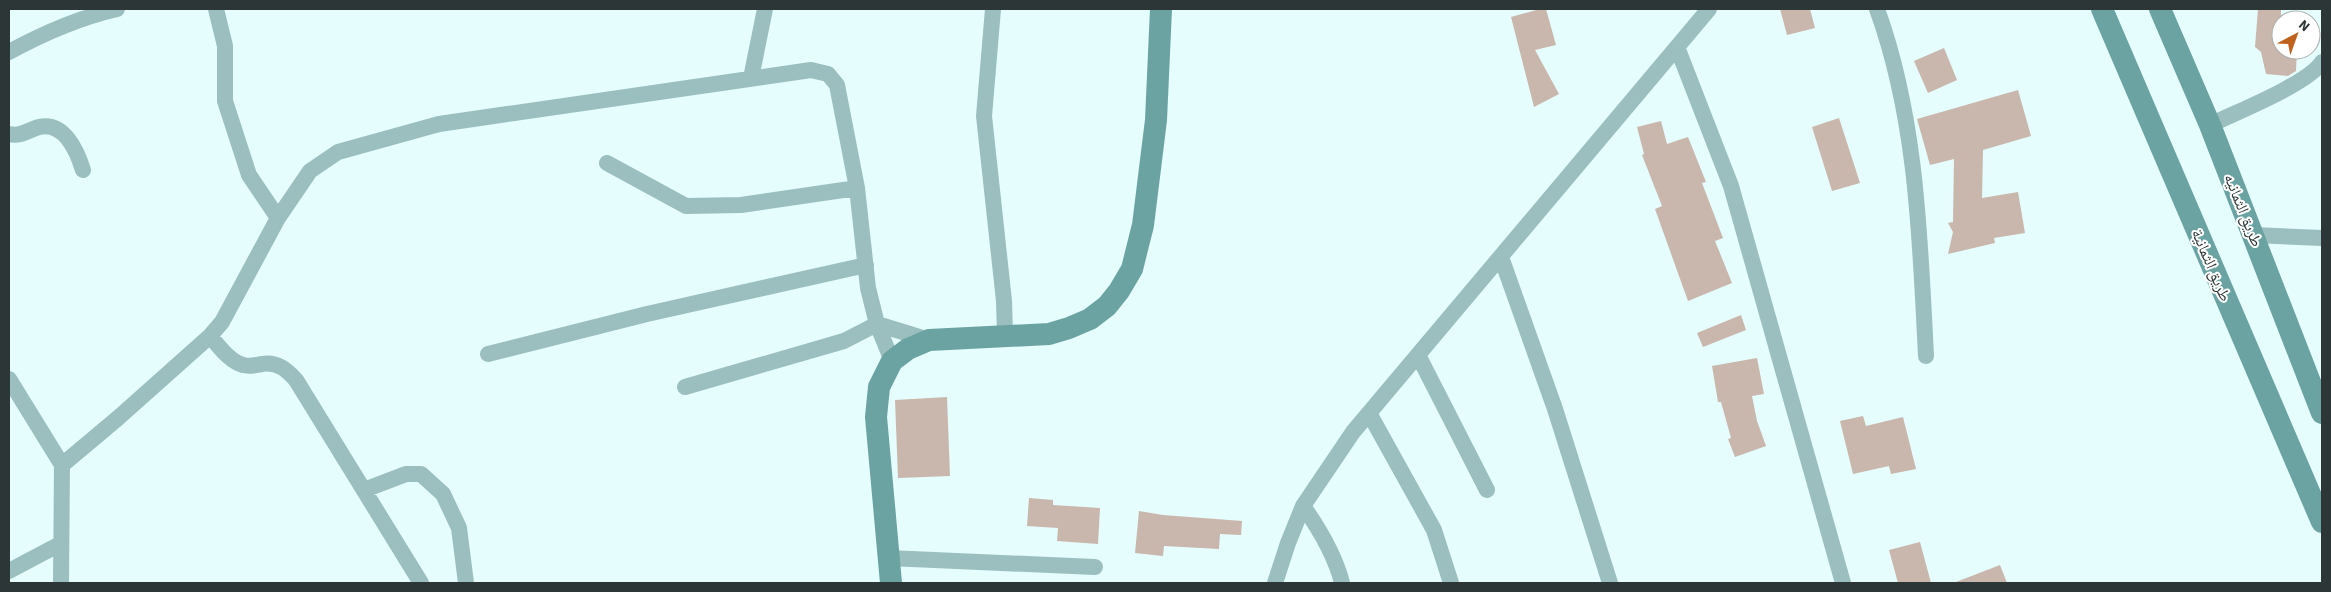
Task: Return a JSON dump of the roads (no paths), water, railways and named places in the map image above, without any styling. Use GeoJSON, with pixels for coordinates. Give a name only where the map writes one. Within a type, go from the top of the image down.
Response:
{"type":"FeatureCollection","features":[{"type":"Feature","properties":{"kind":"street"},"geometry":{"type":"LineString","coordinates":[[9,52],[51,30],[89,15],[117,9]]}},
{"type":"Feature","properties":{"kind":"street"},"geometry":{"type":"LineString","coordinates":[[216,9],[224,46],[225,100],[249,175],[278,218]]}},
{"type":"Feature","properties":{"kind":"street"},"geometry":{"type":"LineString","coordinates":[[751,78],[766,9]]}},
{"type":"Feature","properties":{"kind":"street"},"geometry":{"type":"LineString","coordinates":[[993,9],[984,116],[995,199],[1005,335]]}},
{"type":"Feature","properties":{"kind":"street"},"geometry":{"type":"LineString","coordinates":[[891,583],[876,417],[880,387],[892,360],[908,349],[929,340],[1049,334],[1090,319],[1107,306],[1132,269],[1143,225],[1156,120],[1161,9]]}},
{"type":"Feature","properties":{"kind":"street"},"geometry":{"type":"LineString","coordinates":[[1275,583],[1303,506],[1353,432],[1709,9]]}},
{"type":"Feature","properties":{"kind":"street"},"geometry":{"type":"LineString","coordinates":[[1876,9],[1891,48],[1905,113],[1913,167],[1922,269],[1926,356]]}},
{"type":"Feature","properties":{"kind":"street","name":"طريق الثمانية"},"geometry":{"type":"LineString","coordinates":[[2102,9],[2322,522]]}},
{"type":"Feature","properties":{"kind":"street","name":"طريق الثمانيه"},"geometry":{"type":"LineString","coordinates":[[2160,9],[2210,125],[2322,413]]}},
{"type":"Feature","properties":{"kind":"street"},"geometry":{"type":"LineString","coordinates":[[1678,48],[1731,186],[1843,583]]}},
{"type":"Feature","properties":{"kind":"street"},"geometry":{"type":"LineString","coordinates":[[2210,125],[2303,80],[2317,70],[2322,62]]}},
{"type":"Feature","properties":{"kind":"street"},"geometry":{"type":"LineString","coordinates":[[62,464],[118,418],[210,336],[222,322],[278,218],[310,171],[338,152],[439,124],[811,70],[828,74],[837,85],[842,103],[856,188],[876,324],[892,360]]}},
{"type":"Feature","properties":{"kind":"street"},"geometry":{"type":"LineString","coordinates":[[9,134],[17,136],[41,126],[60,130],[76,149],[83,170]]}},
{"type":"Feature","properties":{"kind":"street"},"geometry":{"type":"LineString","coordinates":[[608,163],[686,206],[741,205],[856,188]]}},
{"type":"Feature","properties":{"kind":"street"},"geometry":{"type":"LineString","coordinates":[[2254,235],[2322,238]]}},
{"type":"Feature","properties":{"kind":"street"},"geometry":{"type":"LineString","coordinates":[[1501,257],[1555,408],[1610,583]]}},
{"type":"Feature","properties":{"kind":"street"},"geometry":{"type":"LineString","coordinates":[[488,354],[647,314],[866,265]]}},
{"type":"Feature","properties":{"kind":"street"},"geometry":{"type":"LineString","coordinates":[[685,387],[844,341],[876,324],[929,340]]}},
{"type":"Feature","properties":{"kind":"street"},"geometry":{"type":"LineString","coordinates":[[210,336],[229,357],[242,365],[252,366],[265,363],[277,365],[287,370],[296,380],[421,583]]}},
{"type":"Feature","properties":{"kind":"street"},"geometry":{"type":"LineString","coordinates":[[1418,355],[1487,490]]}},
{"type":"Feature","properties":{"kind":"street"},"geometry":{"type":"LineString","coordinates":[[9,379],[62,464],[60,583]]}},
{"type":"Feature","properties":{"kind":"street"},"geometry":{"type":"LineString","coordinates":[[1369,413],[1434,530],[1451,583]]}},
{"type":"Feature","properties":{"kind":"street"},"geometry":{"type":"LineString","coordinates":[[364,490],[406,474],[421,474],[443,494],[459,528],[466,583]]}},
{"type":"Feature","properties":{"kind":"street"},"geometry":{"type":"LineString","coordinates":[[1303,506],[1318,527],[1342,583]]}},
{"type":"Feature","properties":{"kind":"street"},"geometry":{"type":"LineString","coordinates":[[9,571],[60,544]]}},
{"type":"Feature","properties":{"kind":"street"},"geometry":{"type":"LineString","coordinates":[[889,558],[1095,567]]}}]}
